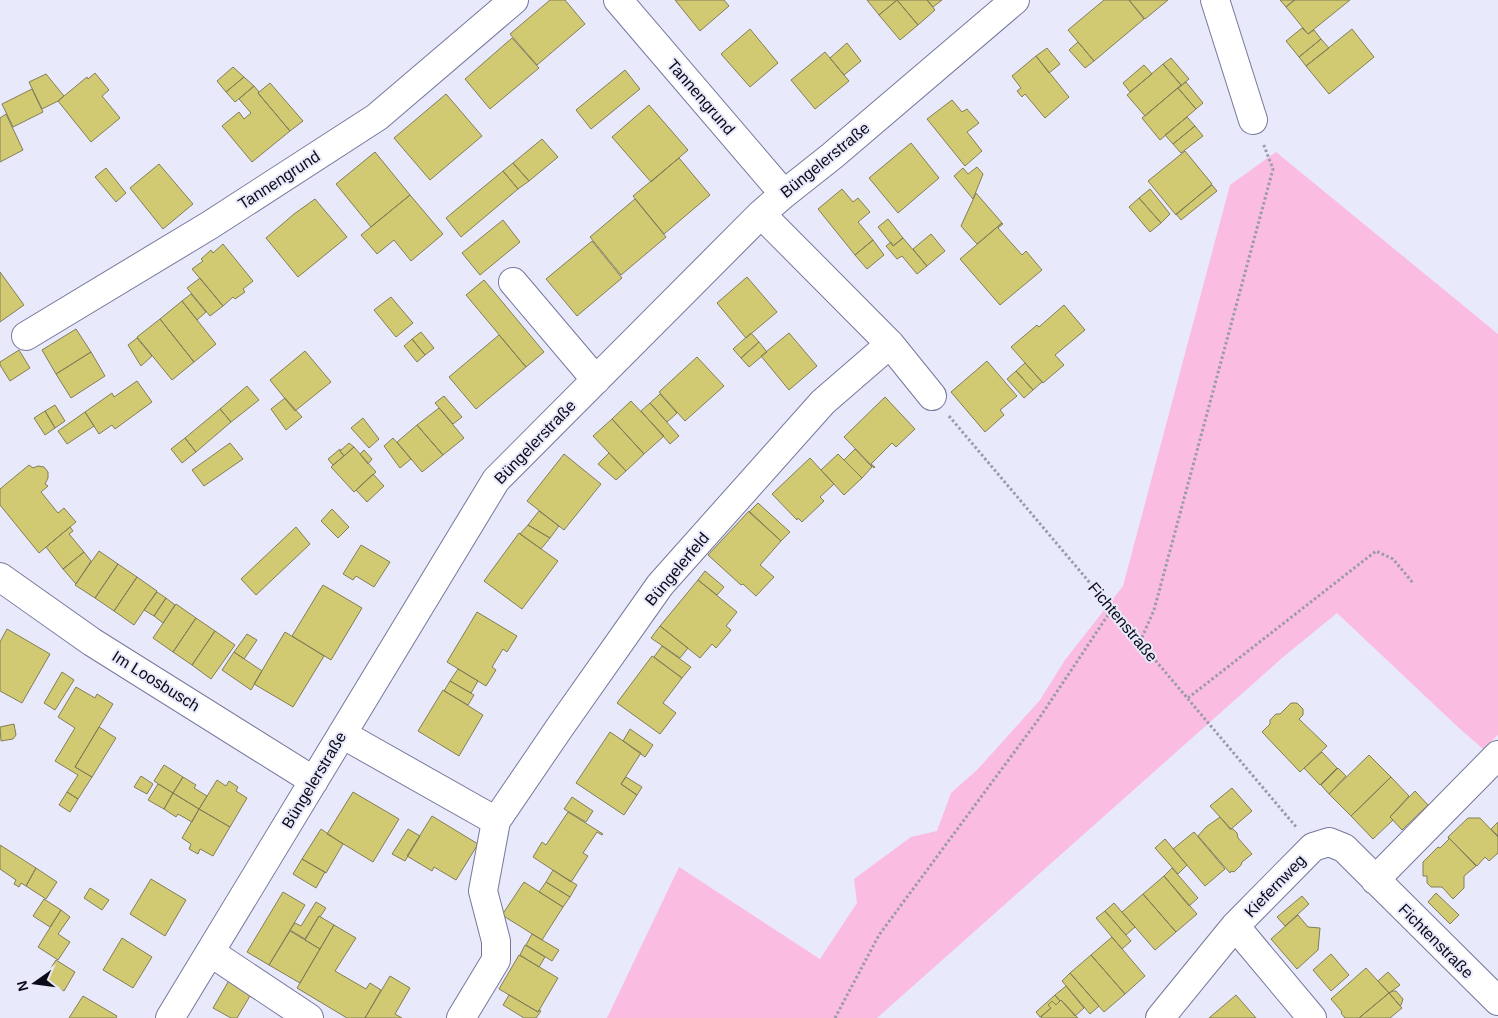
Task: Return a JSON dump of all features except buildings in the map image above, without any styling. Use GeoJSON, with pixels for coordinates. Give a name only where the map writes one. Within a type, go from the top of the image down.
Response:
{"type":"FeatureCollection","features":[{"type":"Feature","properties":{"kind":"street","name":"Tannengrund"},"geometry":{"type":"LineString","coordinates":[[26,336],[210,225],[377,117],[514,0]]}},
{"type":"Feature","properties":{"kind":"street","name":"Tannengrund"},"geometry":{"type":"LineString","coordinates":[[618,0],[784,194]]}},
{"type":"Feature","properties":{"kind":"street","name":"Büngelerstraße"},"geometry":{"type":"LineString","coordinates":[[170,1018],[496,480],[761,214],[1015,0]]}},
{"type":"Feature","properties":{"kind":"street"},"geometry":{"type":"LineString","coordinates":[[1215,0],[1253,120]]}},
{"type":"Feature","properties":{"kind":"street"},"geometry":{"type":"LineString","coordinates":[[761,214],[890,344],[932,396]]}},
{"type":"Feature","properties":{"kind":"street"},"geometry":{"type":"LineString","coordinates":[[513,282],[596,380]]}},
{"type":"Feature","properties":{"kind":"street","name":"Büngelerfeld"},"geometry":{"type":"LineString","coordinates":[[461,1018],[496,960],[496,941],[483,891],[496,820],[660,585],[822,402],[890,344]]}},
{"type":"Feature","properties":{"kind":"street","name":"Im Loosbusch"},"geometry":{"type":"LineString","coordinates":[[0,577],[92,642],[314,781]]}},
{"type":"Feature","properties":{"kind":"street"},"geometry":{"type":"LineString","coordinates":[[342,734],[496,820]]}},
{"type":"Feature","properties":{"kind":"street"},"geometry":{"type":"LineString","coordinates":[[1375,880],[1498,755]]}},
{"type":"Feature","properties":{"kind":"street","name":"Kiefernweg"},"geometry":{"type":"LineString","coordinates":[[1164,1016],[1235,926],[1313,847],[1329,842],[1344,848]]}},
{"type":"Feature","properties":{"kind":"street","name":"Fichtenstraße"},"geometry":{"type":"LineString","coordinates":[[1344,848],[1498,1001]]}},
{"type":"Feature","properties":{"kind":"street","name":"Kiefernweg"},"geometry":{"type":"LineString","coordinates":[[1235,926],[1312,1018]]}},
{"type":"Feature","properties":{"kind":"street"},"geometry":{"type":"LineString","coordinates":[[210,952],[309,1018]]}},
{"type":"Feature","properties":{"kind":"path"},"geometry":{"type":"LineString","coordinates":[[1140,642],[1154,610],[1273,169],[1253,120]]}},
{"type":"Feature","properties":{"kind":"path","name":"Fichtenstraße"},"geometry":{"type":"LineString","coordinates":[[932,396],[1313,847]]}},
{"type":"Feature","properties":{"kind":"path"},"geometry":{"type":"LineString","coordinates":[[1188,698],[1376,551],[1393,559],[1413,583]]}},
{"type":"Feature","properties":{"kind":"path"},"geometry":{"type":"LineString","coordinates":[[836,1018],[879,935],[1038,720],[1112,610]]}},
{"type":"Feature","properties":{"kind":"shaded area"},"geometry":{"type":"Polygon","coordinates":[[[1276,152],[1498,334],[1498,735],[1483,749],[1337,613],[1282,658],[877,1018],[607,1018],[679,867],[820,959],[857,903],[854,879],[911,837],[937,831],[951,793],[978,769],[1040,700],[1065,660],[1123,586],[1230,185],[1276,152]]]}}]}
